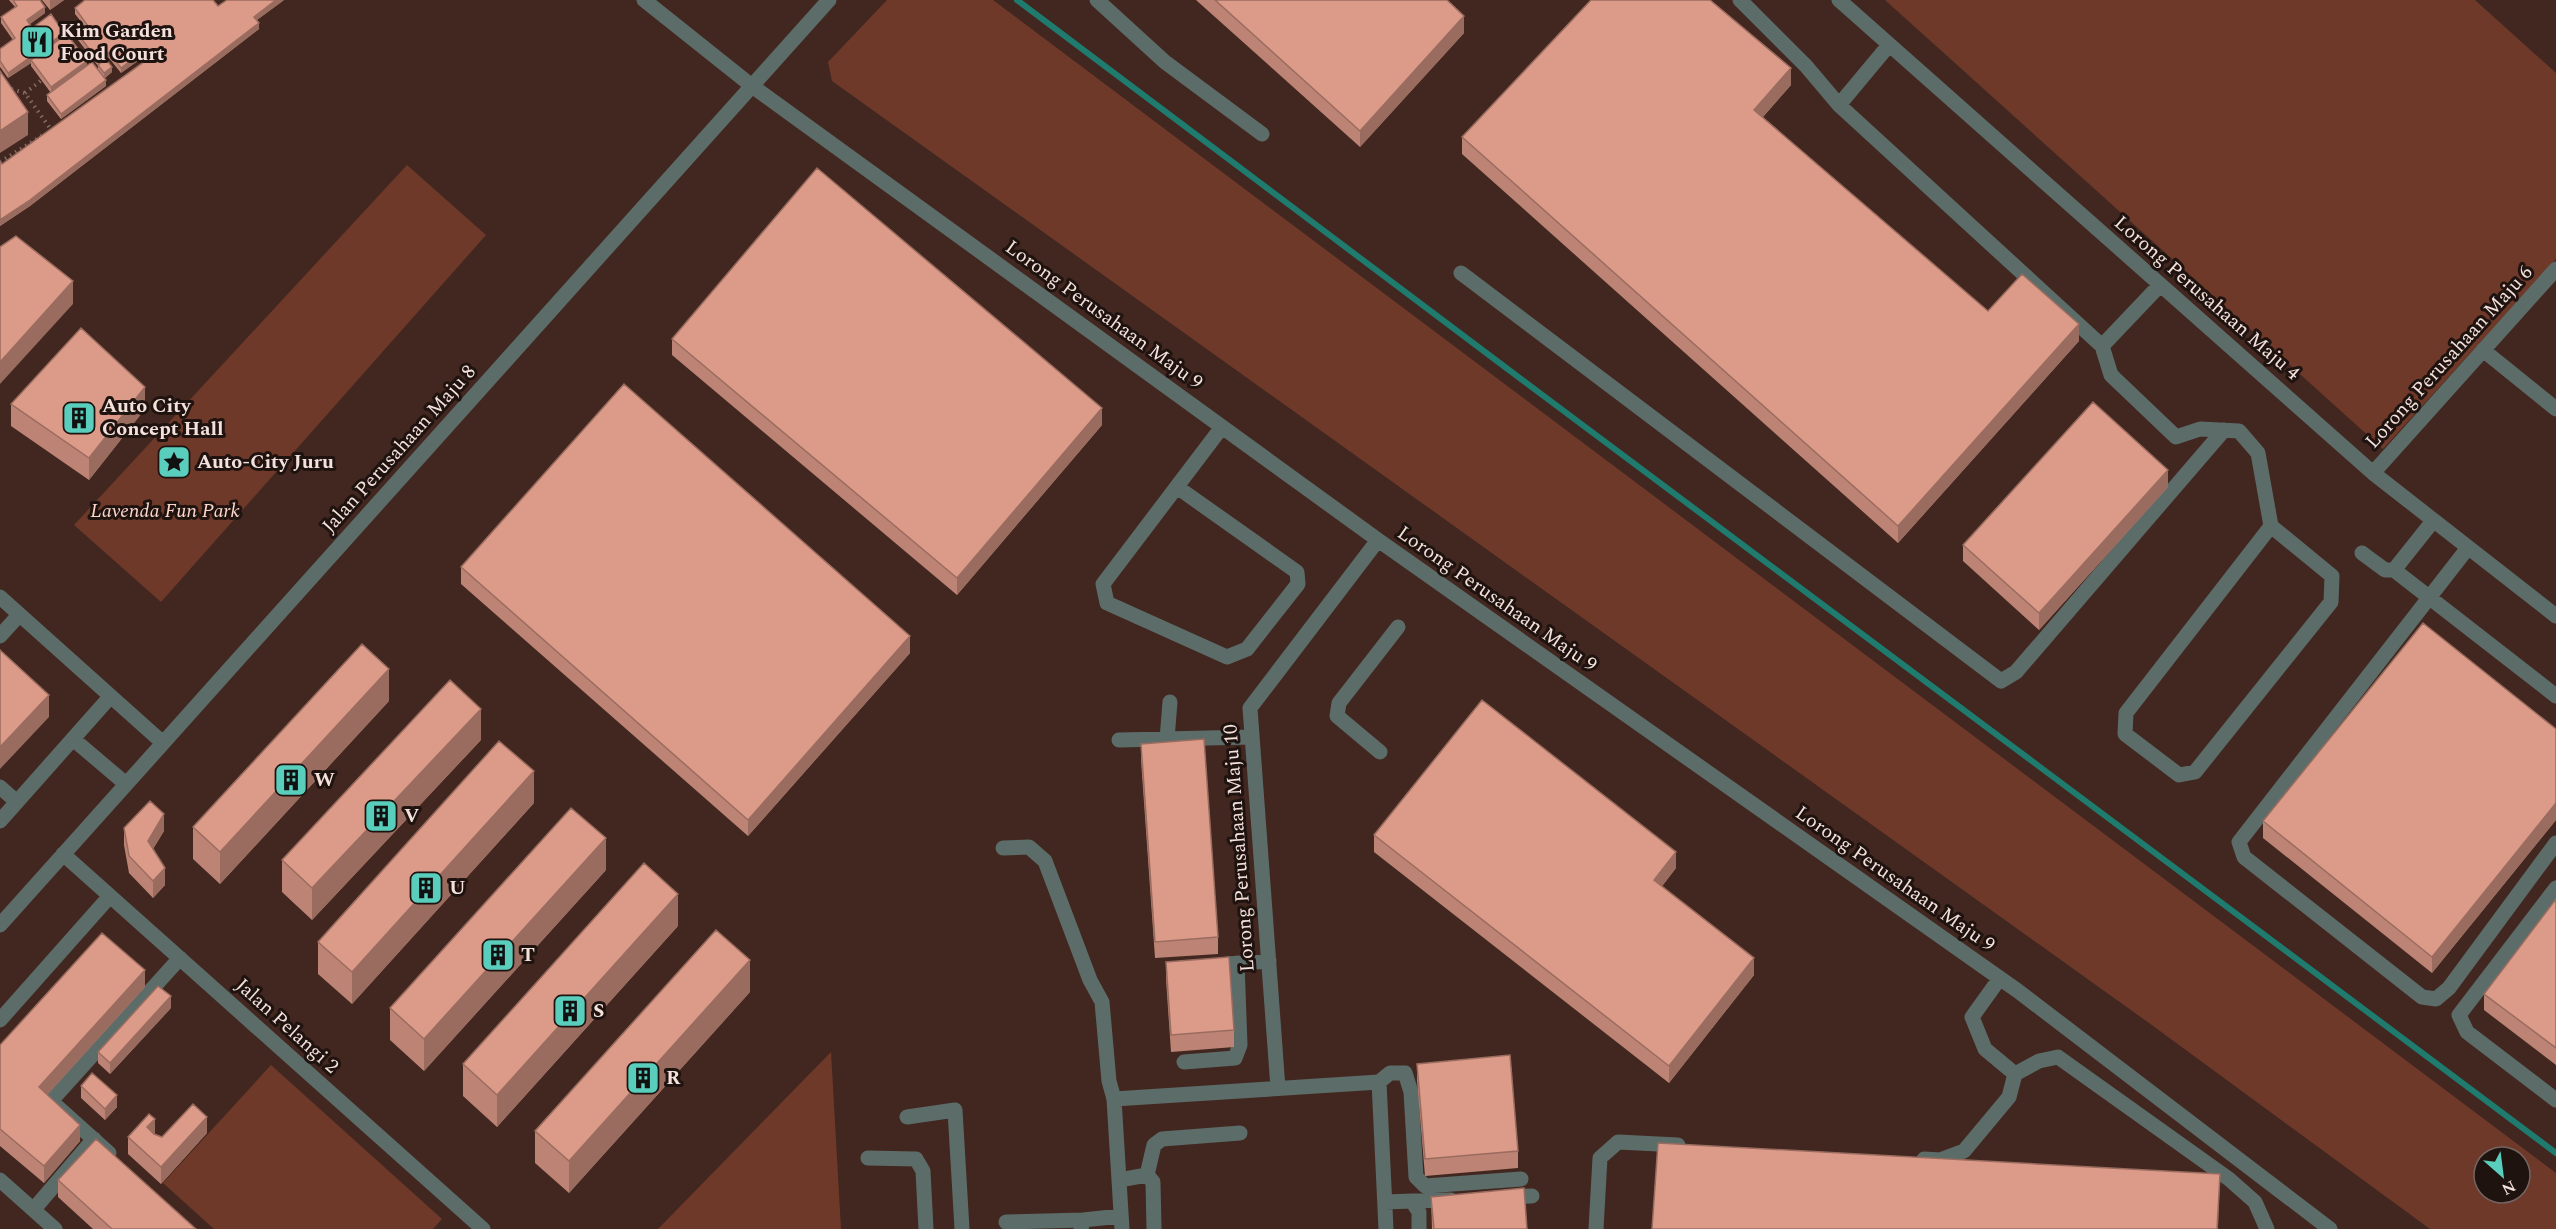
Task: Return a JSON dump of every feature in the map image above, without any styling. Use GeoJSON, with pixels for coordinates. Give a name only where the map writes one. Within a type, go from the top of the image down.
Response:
{"type":"FeatureCollection","features":[{"type":"Feature","properties":{"kind":"street","name":"Lorong Perusahaan Maju 9"},"geometry":{"type":"LineString","coordinates":[[644,0],[752,86],[1378,540],[2000,978],[2330,1229]]}},
{"type":"Feature","properties":{"kind":"street","name":"Jalan Perusahaan Maju 8"},"geometry":{"type":"LineString","coordinates":[[0,925],[829,0]]}},
{"type":"Feature","properties":{"kind":"street"},"geometry":{"type":"LineString","coordinates":[[1097,0],[1165,62],[1262,134]]}},
{"type":"Feature","properties":{"kind":"street"},"geometry":{"type":"LineString","coordinates":[[1740,0],[1806,66],[1839,105],[2102,346],[2111,375],[2176,437],[2200,429],[2239,431],[2258,453],[2271,526],[2332,576],[2331,602],[2195,772],[2179,775],[2125,734],[2126,713],[2271,526]]}},
{"type":"Feature","properties":{"kind":"street","name":"Lorong Perusahaan Maju 4"},"geometry":{"type":"LineString","coordinates":[[1839,0],[2373,473],[2467,549],[2556,616]]}},
{"type":"Feature","properties":{"kind":"street"},"geometry":{"type":"LineString","coordinates":[[1839,105],[1889,45]]}},
{"type":"Feature","properties":{"kind":"street","name":"Lorong Perusahaan Maju 6"},"geometry":{"type":"LineString","coordinates":[[2373,473],[2556,269]]}},
{"type":"Feature","properties":{"kind":"street"},"geometry":{"type":"LineString","coordinates":[[1461,273],[2001,681],[2016,672],[2224,430]]}},
{"type":"Feature","properties":{"kind":"street"},"geometry":{"type":"LineString","coordinates":[[2102,346],[2160,285]]}},
{"type":"Feature","properties":{"kind":"street"},"geometry":{"type":"LineString","coordinates":[[2483,350],[2556,409]]}},
{"type":"Feature","properties":{"kind":"street"},"geometry":{"type":"LineString","coordinates":[[1177,487],[1298,572],[1298,584],[1247,649],[1227,657],[1107,603],[1103,584],[1222,427]]}},
{"type":"Feature","properties":{"kind":"street"},"geometry":{"type":"LineString","coordinates":[[2394,570],[2433,521]]}},
{"type":"Feature","properties":{"kind":"street","name":"Lorong Perusahaan Maju 10"},"geometry":{"type":"LineString","coordinates":[[1278,1088],[1250,708],[1378,540]]}},
{"type":"Feature","properties":{"kind":"street"},"geometry":{"type":"LineString","coordinates":[[2467,549],[2239,842],[2244,857],[2422,997],[2436,999],[2449,988],[2556,843]]}},
{"type":"Feature","properties":{"kind":"street"},"geometry":{"type":"LineString","coordinates":[[2362,553],[2385,570],[2394,570],[2556,696]]}},
{"type":"Feature","properties":{"kind":"street"},"geometry":{"type":"LineString","coordinates":[[0,597],[163,743]]}},
{"type":"Feature","properties":{"kind":"street"},"geometry":{"type":"LineString","coordinates":[[0,636],[19,615]]}},
{"type":"Feature","properties":{"kind":"street"},"geometry":{"type":"LineString","coordinates":[[1380,752],[1337,716],[1338,703],[1398,627]]}},
{"type":"Feature","properties":{"kind":"street"},"geometry":{"type":"LineString","coordinates":[[0,821],[110,697]]}},
{"type":"Feature","properties":{"kind":"street"},"geometry":{"type":"LineString","coordinates":[[1167,739],[1170,702]]}},
{"type":"Feature","properties":{"kind":"street"},"geometry":{"type":"LineString","coordinates":[[1119,740],[1252,737]]}},
{"type":"Feature","properties":{"kind":"street"},"geometry":{"type":"LineString","coordinates":[[73,738],[126,784]]}},
{"type":"Feature","properties":{"kind":"street"},"geometry":{"type":"LineString","coordinates":[[0,788],[16,802]]}},
{"type":"Feature","properties":{"kind":"street"},"geometry":{"type":"LineString","coordinates":[[1003,848],[1029,847],[1045,861],[1090,980],[1102,1002],[1109,1081],[1114,1100],[1122,1222],[1082,1224],[1006,1222]]}},
{"type":"Feature","properties":{"kind":"street","name":"Jalan Pelangi 2"},"geometry":{"type":"LineString","coordinates":[[63,854],[483,1229]]}},
{"type":"Feature","properties":{"kind":"street"},"geometry":{"type":"LineString","coordinates":[[2556,888],[2459,1015],[2467,1032],[2556,1100]]}},
{"type":"Feature","properties":{"kind":"street"},"geometry":{"type":"LineString","coordinates":[[0,1020],[110,896]]}},
{"type":"Feature","properties":{"kind":"street"},"geometry":{"type":"LineString","coordinates":[[119,1162],[51,1101],[180,958]]}},
{"type":"Feature","properties":{"kind":"street"},"geometry":{"type":"LineString","coordinates":[[1214,964],[1269,961]]}},
{"type":"Feature","properties":{"kind":"street"},"geometry":{"type":"LineString","coordinates":[[1184,1062],[1235,1058],[1240,1046],[1237,963]]}},
{"type":"Feature","properties":{"kind":"street"},"geometry":{"type":"LineString","coordinates":[[2000,978],[1972,1017],[1985,1049],[2015,1074]]}},
{"type":"Feature","properties":{"kind":"street"},"geometry":{"type":"LineString","coordinates":[[1904,1158],[1940,1160],[1964,1152],[2009,1097],[2015,1074],[2039,1061],[2058,1058],[2229,1179],[2255,1202],[2267,1229]]}},
{"type":"Feature","properties":{"kind":"street"},"geometry":{"type":"LineString","coordinates":[[1114,1100],[1379,1082],[1390,1074],[1409,1070],[1416,1177],[1425,1186],[1521,1179]]}},
{"type":"Feature","properties":{"kind":"street"},"geometry":{"type":"LineString","coordinates":[[1379,1082],[1386,1229]]}},
{"type":"Feature","properties":{"kind":"street"},"geometry":{"type":"LineString","coordinates":[[907,1117],[955,1110],[962,1229]]}},
{"type":"Feature","properties":{"kind":"street"},"geometry":{"type":"LineString","coordinates":[[1147,1175],[1154,1144],[1162,1138],[1240,1133]]}},
{"type":"Feature","properties":{"kind":"street"},"geometry":{"type":"LineString","coordinates":[[34,1209],[94,1139]]}},
{"type":"Feature","properties":{"kind":"street"},"geometry":{"type":"LineString","coordinates":[[1596,1229],[1600,1158],[1618,1142],[1690,1146]]}},
{"type":"Feature","properties":{"kind":"street"},"geometry":{"type":"LineString","coordinates":[[868,1158],[916,1160],[923,1171],[927,1229]]}},
{"type":"Feature","properties":{"kind":"street"},"geometry":{"type":"LineString","coordinates":[[1119,1180],[1147,1175]]}},
{"type":"Feature","properties":{"kind":"street"},"geometry":{"type":"LineString","coordinates":[[1147,1175],[1153,1182],[1154,1229]]}},
{"type":"Feature","properties":{"kind":"street"},"geometry":{"type":"LineString","coordinates":[[0,1180],[56,1229]]}},
{"type":"Feature","properties":{"kind":"street"},"geometry":{"type":"LineString","coordinates":[[1385,1202],[1532,1196]]}},
{"type":"Feature","properties":{"kind":"street"},"geometry":{"type":"LineString","coordinates":[[1412,1201],[1419,1212],[1419,1229]]}},
{"type":"Feature","properties":{"kind":"path"},"geometry":{"type":"LineString","coordinates":[[25,93],[52,73]]}},
{"type":"Feature","properties":{"kind":"path"},"geometry":{"type":"LineString","coordinates":[[0,86],[25,93],[52,130],[0,162]]}},
{"type":"Feature","properties":{"kind":"green space"},"geometry":{"type":"Polygon","coordinates":[[[887,0],[993,0],[2519,1145],[2472,1145],[2472,1205],[2532,1205],[2532,1155],[2556,1173],[2556,1229],[2430,1229],[2149,1023],[832,81],[828,62],[887,0]]]}},
{"type":"Feature","properties":{"kind":"green space"},"geometry":{"type":"Polygon","coordinates":[[[1885,0],[2475,0],[2556,73],[2556,259],[2383,449],[1885,0]]]}},
{"type":"Feature","properties":{"kind":"green space","name":"Lavenda Fun Park"},"geometry":{"type":"Polygon","coordinates":[[[407,165],[486,235],[161,602],[74,525],[407,165]]]}},
{"type":"Feature","properties":{"kind":"green space"},"geometry":{"type":"Polygon","coordinates":[[[831,1052],[841,1229],[658,1229],[831,1052]]]}},
{"type":"Feature","properties":{"kind":"green space"},"geometry":{"type":"Polygon","coordinates":[[[271,1065],[442,1219],[433,1229],[214,1229],[163,1183],[271,1065]]]}},
{"type":"Feature","properties":{"kind":"building","name":"Kim Garden Food Court"},"geometry":{"type":"Polygon","coordinates":[[[13,0],[40,0],[45,7],[27,20],[32,28],[51,14],[64,33],[8,73],[0,61],[0,49],[15,38],[1,17],[17,6],[13,0]]]}},
{"type":"Feature","properties":{"kind":"building"},"geometry":{"type":"Polygon","coordinates":[[[85,0],[213,0],[218,6],[227,0],[276,0],[254,17],[259,23],[30,200],[0,220],[0,162],[2,164],[145,61],[139,54],[121,68],[109,52],[98,61],[78,34],[88,26],[75,8],[85,0]]]}},
{"type":"Feature","properties":{"kind":"building"},"geometry":{"type":"Polygon","coordinates":[[[1215,0],[1447,0],[1464,16],[1360,131],[1215,0]]]}},
{"type":"Feature","properties":{"kind":"building"},"geometry":{"type":"Polygon","coordinates":[[[1591,0],[1710,0],[1791,68],[1754,110],[1988,311],[2022,274],[2079,324],[1898,526],[1462,137],[1591,0]]]}},
{"type":"Feature","properties":{"kind":"building"},"geometry":{"type":"Polygon","coordinates":[[[67,34],[87,61],[51,87],[31,60],[67,34]]]}},
{"type":"Feature","properties":{"kind":"building"},"geometry":{"type":"Polygon","coordinates":[[[106,59],[112,67],[104,73],[98,65],[106,59]]]}},
{"type":"Feature","properties":{"kind":"building"},"geometry":{"type":"Polygon","coordinates":[[[92,62],[106,80],[61,114],[47,95],[92,62]]]}},
{"type":"Feature","properties":{"kind":"building"},"geometry":{"type":"Polygon","coordinates":[[[0,71],[28,112],[0,131],[0,71]]]}},
{"type":"Feature","properties":{"kind":"building"},"geometry":{"type":"Polygon","coordinates":[[[817,168],[1102,408],[957,578],[672,339],[817,168]]]}},
{"type":"Feature","properties":{"kind":"building"},"geometry":{"type":"Polygon","coordinates":[[[16,236],[73,281],[0,362],[0,247],[16,236]]]}},
{"type":"Feature","properties":{"kind":"building","name":"Auto City Concept Hall"},"geometry":{"type":"Polygon","coordinates":[[[81,328],[145,387],[89,458],[11,404],[81,328]]]}},
{"type":"Feature","properties":{"kind":"building"},"geometry":{"type":"Polygon","coordinates":[[[624,384],[910,636],[748,820],[461,567],[624,384]]]}},
{"type":"Feature","properties":{"kind":"building"},"geometry":{"type":"Polygon","coordinates":[[[2093,402],[2168,470],[2039,613],[1963,545],[2093,402]]]}},
{"type":"Feature","properties":{"kind":"building"},"geometry":{"type":"Polygon","coordinates":[[[2423,623],[2556,729],[2556,803],[2432,957],[2263,821],[2423,623]]]}},
{"type":"Feature","properties":{"kind":"building"},"geometry":{"type":"Polygon","coordinates":[[[362,644],[389,669],[220,852],[193,827],[362,644]]]}},
{"type":"Feature","properties":{"kind":"building"},"geometry":{"type":"Polygon","coordinates":[[[0,650],[49,695],[0,747],[0,650]]]}},
{"type":"Feature","properties":{"kind":"building"},"geometry":{"type":"Polygon","coordinates":[[[450,680],[481,709],[312,888],[282,860],[450,680]]]}},
{"type":"Feature","properties":{"kind":"building"},"geometry":{"type":"Polygon","coordinates":[[[1482,700],[1676,852],[1654,880],[1754,958],[1669,1066],[1374,835],[1482,700]]]}},
{"type":"Feature","properties":{"kind":"building"},"geometry":{"type":"Polygon","coordinates":[[[1204,739],[1218,937],[1155,942],[1141,744],[1204,739]]]}},
{"type":"Feature","properties":{"kind":"building"},"geometry":{"type":"Polygon","coordinates":[[[499,741],[534,771],[352,972],[318,942],[499,741]]]}},
{"type":"Feature","properties":{"kind":"building"},"geometry":{"type":"Polygon","coordinates":[[[150,801],[164,814],[148,841],[165,868],[153,881],[129,856],[124,828],[150,801]]]}},
{"type":"Feature","properties":{"kind":"building"},"geometry":{"type":"Polygon","coordinates":[[[571,808],[606,838],[424,1039],[390,1008],[571,808]]]}},
{"type":"Feature","properties":{"kind":"building"},"geometry":{"type":"Polygon","coordinates":[[[644,863],[678,894],[497,1095],[463,1064],[644,863]]]}},
{"type":"Feature","properties":{"kind":"building"},"geometry":{"type":"Polygon","coordinates":[[[2556,899],[2556,1048],[2484,994],[2556,899]]]}},
{"type":"Feature","properties":{"kind":"building"},"geometry":{"type":"Polygon","coordinates":[[[716,930],[750,960],[569,1161],[535,1131],[716,930]]]}},
{"type":"Feature","properties":{"kind":"building"},"geometry":{"type":"Polygon","coordinates":[[[102,933],[145,970],[39,1087],[80,1125],[44,1166],[0,1129],[0,1045],[102,933]]]}},
{"type":"Feature","properties":{"kind":"building"},"geometry":{"type":"Polygon","coordinates":[[[1229,957],[1234,1030],[1171,1035],[1166,962],[1229,957]]]}},
{"type":"Feature","properties":{"kind":"building"},"geometry":{"type":"Polygon","coordinates":[[[158,986],[171,996],[110,1063],[98,1052],[158,986]]]}},
{"type":"Feature","properties":{"kind":"building"},"geometry":{"type":"Polygon","coordinates":[[[1510,1055],[1518,1151],[1425,1159],[1417,1064],[1510,1055]]]}},
{"type":"Feature","properties":{"kind":"building"},"geometry":{"type":"Polygon","coordinates":[[[92,1073],[117,1095],[105,1109],[81,1086],[92,1073]]]}},
{"type":"Feature","properties":{"kind":"building"},"geometry":{"type":"Polygon","coordinates":[[[193,1104],[207,1117],[161,1167],[128,1137],[149,1114],[155,1119],[147,1127],[154,1134],[162,1137],[193,1104]]]}},
{"type":"Feature","properties":{"kind":"building"},"geometry":{"type":"Polygon","coordinates":[[[96,1139],[196,1229],[112,1229],[58,1180],[96,1139]]]}},
{"type":"Feature","properties":{"kind":"building"},"geometry":{"type":"Polygon","coordinates":[[[1658,1143],[2220,1174],[2217,1229],[1652,1229],[1658,1143]]]}},
{"type":"Feature","properties":{"kind":"building"},"geometry":{"type":"Polygon","coordinates":[[[1524,1188],[1527,1229],[1434,1229],[1431,1197],[1524,1188]]]}},
{"type":"Feature","properties":{"kind":"waterway"},"geometry":{"type":"LineString","coordinates":[[1017,0],[2556,1153]]}},
{"type":"Feature","properties":{"kind":"place","name":"Kim Garden Food Court"},"geometry":{"type":"Point","coordinates":[37,42]}},
{"type":"Feature","properties":{"kind":"place","name":"Auto City Concept Hall"},"geometry":{"type":"Point","coordinates":[79,418]}},
{"type":"Feature","properties":{"kind":"place","name":"Auto-City Juru"},"geometry":{"type":"Point","coordinates":[174,462]}},
{"type":"Feature","properties":{"kind":"place","name":"W"},"geometry":{"type":"Point","coordinates":[291,780]}},
{"type":"Feature","properties":{"kind":"place","name":"V"},"geometry":{"type":"Point","coordinates":[381,816]}},
{"type":"Feature","properties":{"kind":"place","name":"U"},"geometry":{"type":"Point","coordinates":[426,888]}},
{"type":"Feature","properties":{"kind":"place","name":"T"},"geometry":{"type":"Point","coordinates":[498,955]}},
{"type":"Feature","properties":{"kind":"place","name":"S"},"geometry":{"type":"Point","coordinates":[570,1011]}},
{"type":"Feature","properties":{"kind":"place","name":"R"},"geometry":{"type":"Point","coordinates":[643,1078]}}]}
